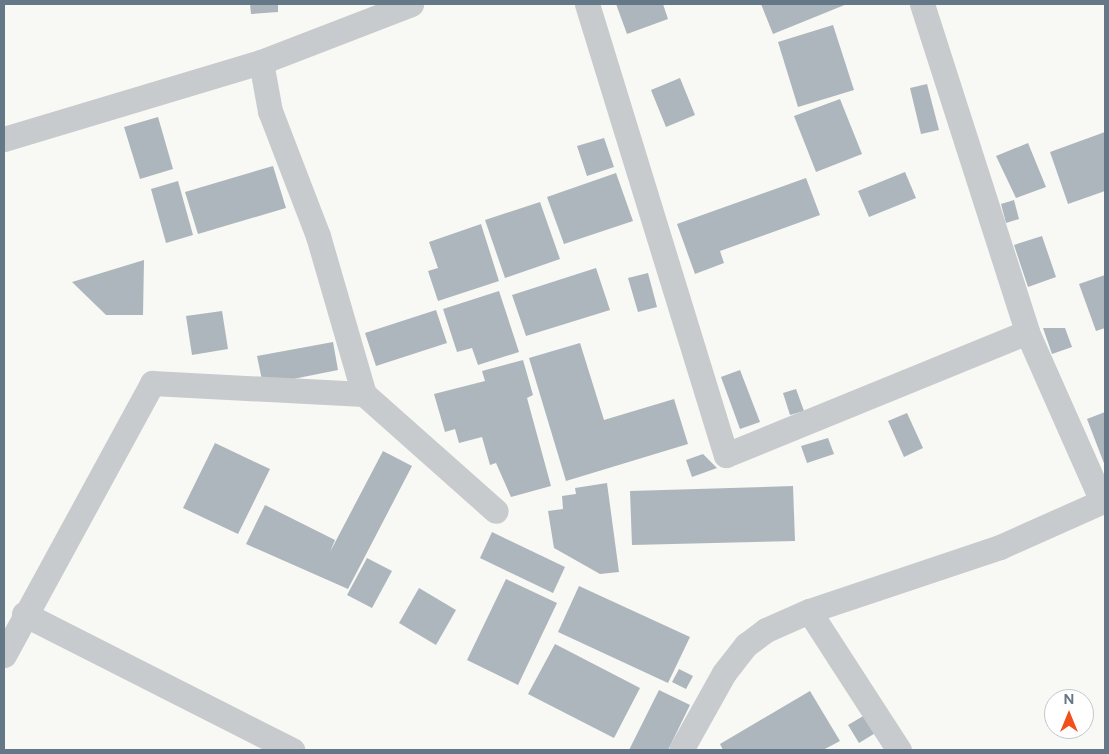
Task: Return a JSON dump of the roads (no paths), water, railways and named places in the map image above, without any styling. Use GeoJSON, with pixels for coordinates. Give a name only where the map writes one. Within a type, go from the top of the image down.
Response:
{"type":"FeatureCollection","features":[{"type":"Feature","properties":{"kind":"street"},"geometry":{"type":"LineString","coordinates":[[4,139],[261,62],[411,4]]}},
{"type":"Feature","properties":{"kind":"street"},"geometry":{"type":"LineString","coordinates":[[586,4],[726,455],[1027,332]]}},
{"type":"Feature","properties":{"kind":"street"},"geometry":{"type":"LineString","coordinates":[[681,750],[724,673],[746,645],[766,630],[809,611],[1000,547],[1104,500],[1027,332],[922,4]]}},
{"type":"Feature","properties":{"kind":"street"},"geometry":{"type":"LineString","coordinates":[[261,62],[270,111],[318,236],[364,394],[496,511]]}},
{"type":"Feature","properties":{"kind":"street"},"geometry":{"type":"LineString","coordinates":[[4,655],[24,614],[152,383],[364,394]]}},
{"type":"Feature","properties":{"kind":"street"},"geometry":{"type":"LineString","coordinates":[[809,611],[899,750]]}},
{"type":"Feature","properties":{"kind":"street"},"geometry":{"type":"LineString","coordinates":[[24,614],[292,750]]}}]}
